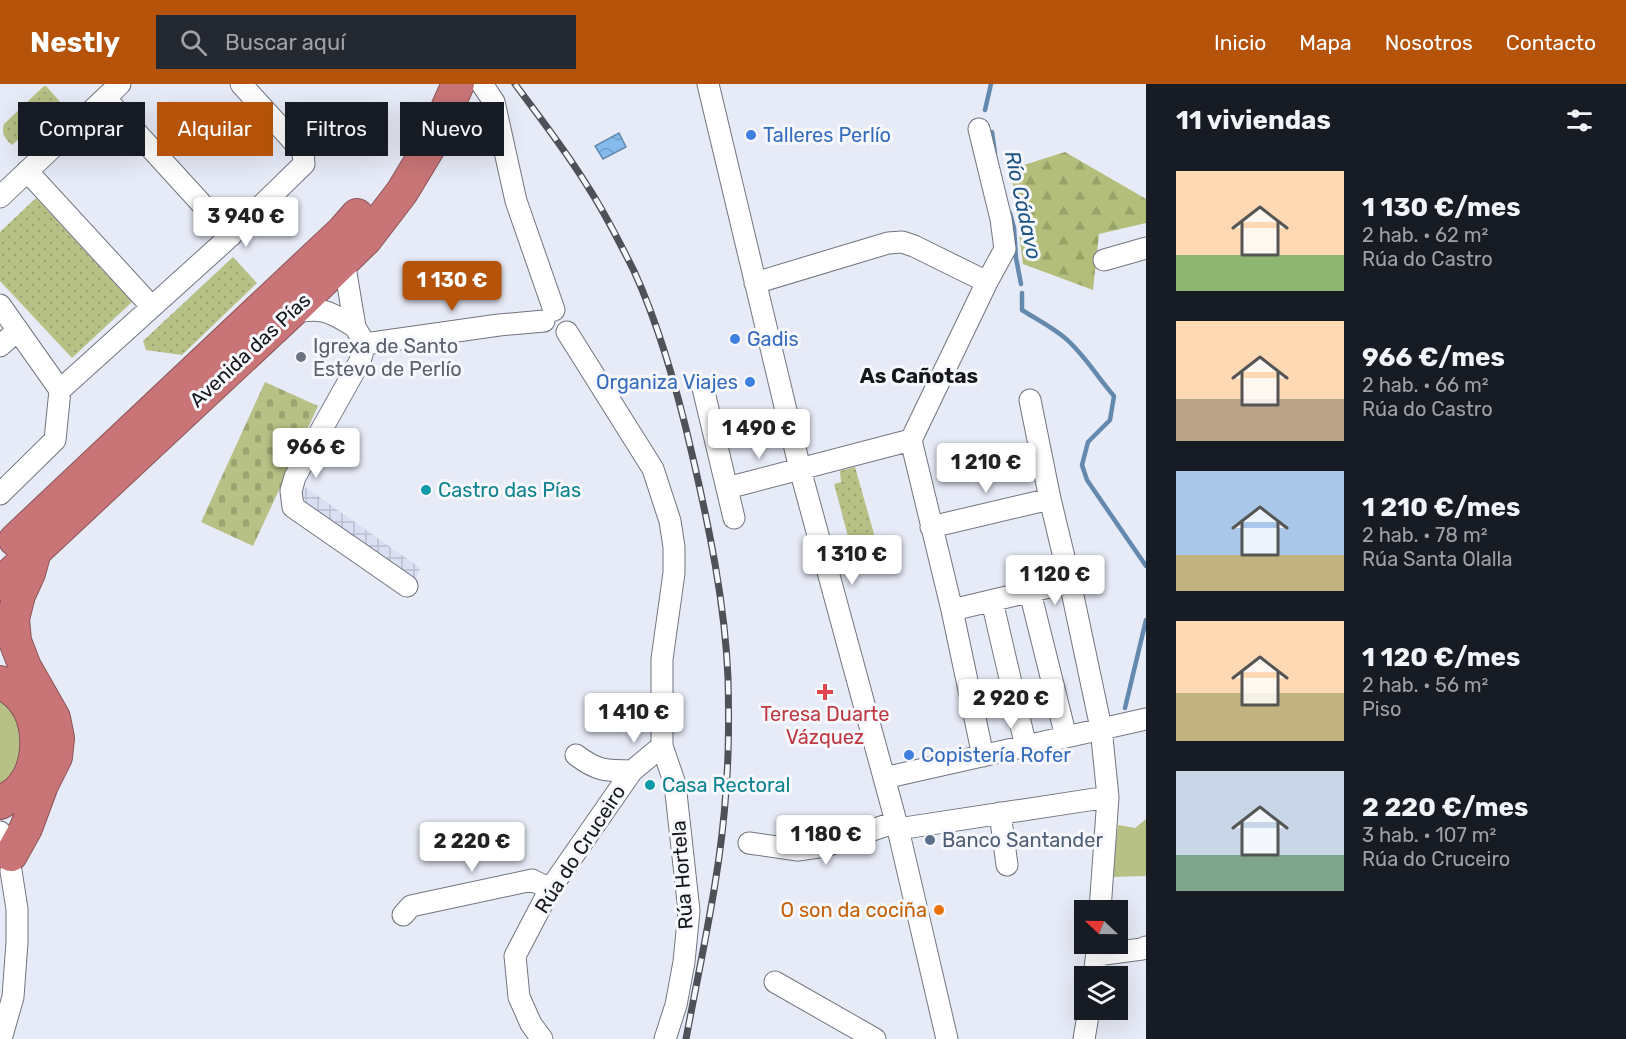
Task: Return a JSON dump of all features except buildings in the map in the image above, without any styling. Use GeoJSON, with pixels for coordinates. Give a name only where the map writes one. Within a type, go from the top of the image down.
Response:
{"type":"FeatureCollection","features":[{"type":"Feature","properties":{"kind":"highway","name":"Avenida das Pías"},"geometry":{"type":"LineString","coordinates":[[0,584],[366,239],[402,192],[431,144],[458,85]]}},
{"type":"Feature","properties":{"kind":"highway","name":"Avenida das Pías"},"geometry":{"type":"LineString","coordinates":[[0,554],[344,231],[385,181],[416,130],[458,85]]}},
{"type":"Feature","properties":{"kind":"highway"},"geometry":{"type":"LineString","coordinates":[[8,853],[26,828],[42,785],[56,757],[58,738],[54,718],[26,667],[15,641],[13,619],[34,552]]}},
{"type":"Feature","properties":{"kind":"highway"},"geometry":{"type":"LineString","coordinates":[[0,682],[22,699],[31,716],[36,735],[35,760],[28,776],[19,790],[0,803]]}},
{"type":"Feature","properties":{"kind":"street"},"geometry":{"type":"LineString","coordinates":[[60,390],[231,236],[304,164],[303,152],[242,84]]}},
{"type":"Feature","properties":{"kind":"street"},"geometry":{"type":"LineString","coordinates":[[708,84],[800,469],[897,825],[946,1039]]}},
{"type":"Feature","properties":{"kind":"street"},"geometry":{"type":"LineString","coordinates":[[458,85],[494,102],[516,201],[549,315],[546,329],[553,335],[560,336],[567,332],[653,469],[670,521],[674,547],[674,573],[662,659],[662,746]]}},
{"type":"Feature","properties":{"kind":"street"},"geometry":{"type":"LineString","coordinates":[[0,197],[113,91],[231,236]]}},
{"type":"Feature","properties":{"kind":"street"},"geometry":{"type":"LineString","coordinates":[[979,129],[1001,219],[1005,249],[911,440],[952,610],[983,756]]}},
{"type":"Feature","properties":{"kind":"street"},"geometry":{"type":"LineString","coordinates":[[27,171],[152,307]]}},
{"type":"Feature","properties":{"kind":"street"},"geometry":{"type":"LineString","coordinates":[[755,283],[888,243],[902,242],[987,282]]}},
{"type":"Feature","properties":{"kind":"street"},"geometry":{"type":"LineString","coordinates":[[1104,260],[1146,248]]}},
{"type":"Feature","properties":{"kind":"street"},"geometry":{"type":"LineString","coordinates":[[344,261],[360,335],[360,361],[295,477],[291,491],[293,507],[407,586]]}},
{"type":"Feature","properties":{"kind":"street"},"geometry":{"type":"LineString","coordinates":[[0,305],[60,390],[55,440],[0,494]]}},
{"type":"Feature","properties":{"kind":"street"},"geometry":{"type":"LineString","coordinates":[[290,313],[310,309],[324,310],[335,314],[360,335],[500,325],[549,315]]}},
{"type":"Feature","properties":{"kind":"street"},"geometry":{"type":"LineString","coordinates":[[0,346],[18,330]]}},
{"type":"Feature","properties":{"kind":"street"},"geometry":{"type":"LineString","coordinates":[[703,388],[734,518]]}},
{"type":"Feature","properties":{"kind":"street"},"geometry":{"type":"LineString","coordinates":[[1030,400],[1101,729],[1108,796],[1101,900]]}},
{"type":"Feature","properties":{"kind":"street"},"geometry":{"type":"LineString","coordinates":[[727,488],[911,440]]}},
{"type":"Feature","properties":{"kind":"street"},"geometry":{"type":"LineString","coordinates":[[931,527],[1050,499]]}},
{"type":"Feature","properties":{"kind":"street"},"geometry":{"type":"LineString","coordinates":[[952,610],[1070,582]]}},
{"type":"Feature","properties":{"kind":"street"},"geometry":{"type":"LineString","coordinates":[[1030,592],[1066,737]]}},
{"type":"Feature","properties":{"kind":"street"},"geometry":{"type":"LineString","coordinates":[[992,601],[1026,747]]}},
{"type":"Feature","properties":{"kind":"street"},"geometry":{"type":"LineString","coordinates":[[884,778],[1146,719]]}},
{"type":"Feature","properties":{"kind":"street","name":"Rúa do Cruceiro"},"geometry":{"type":"LineString","coordinates":[[542,1039],[531,1024],[519,997],[515,956],[550,889],[632,771],[662,746]]}},
{"type":"Feature","properties":{"kind":"street","name":"Rúa Hortela"},"geometry":{"type":"LineString","coordinates":[[662,746],[675,784],[688,911],[684,962],[676,1005],[665,1039]]}},
{"type":"Feature","properties":{"kind":"street"},"geometry":{"type":"LineString","coordinates":[[576,754],[598,769],[632,771]]}},
{"type":"Feature","properties":{"kind":"street"},"geometry":{"type":"LineString","coordinates":[[749,843],[798,850],[825,846],[897,825],[999,813],[1108,796]]}},
{"type":"Feature","properties":{"kind":"street"},"geometry":{"type":"LineString","coordinates":[[999,813],[1007,865]]}},
{"type":"Feature","properties":{"kind":"street"},"geometry":{"type":"LineString","coordinates":[[0,893],[6,885],[8,853]]}},
{"type":"Feature","properties":{"kind":"street"},"geometry":{"type":"LineString","coordinates":[[1,1039],[13,997],[17,942],[17,909],[8,853]]}},
{"type":"Feature","properties":{"kind":"street"},"geometry":{"type":"LineString","coordinates":[[403,915],[411,906],[532,880],[550,889]]}},
{"type":"Feature","properties":{"kind":"street"},"geometry":{"type":"LineString","coordinates":[[1128,949],[1146,947]]}},
{"type":"Feature","properties":{"kind":"street"},"geometry":{"type":"LineString","coordinates":[[775,982],[874,1039]]}},
{"type":"Feature","properties":{"kind":"street"},"geometry":{"type":"LineString","coordinates":[[1084,1039],[1087,1020]]}},
{"type":"Feature","properties":{"kind":"shaded area"},"geometry":{"type":"Polygon","coordinates":[[[305,487],[420,568],[415,583],[297,500],[305,487]]]}},
{"type":"Feature","properties":{"kind":"green space"},"geometry":{"type":"Polygon","coordinates":[[[46,86],[60,102],[27,102],[46,86]]]}},
{"type":"Feature","properties":{"kind":"green space"},"geometry":{"type":"Polygon","coordinates":[[[18,111],[18,140],[12,145],[4,136],[4,124],[18,111]]]}},
{"type":"Feature","properties":{"kind":"green space"},"geometry":{"type":"Polygon","coordinates":[[[1065,152],[1146,199],[1146,223],[1099,234],[1093,290],[1023,264],[1011,169],[1065,152]]]}},
{"type":"Feature","properties":{"kind":"green space"},"geometry":{"type":"Polygon","coordinates":[[[36,198],[132,302],[72,358],[0,281],[0,232],[36,198]]]}},
{"type":"Feature","properties":{"kind":"green space"},"geometry":{"type":"Polygon","coordinates":[[[233,257],[257,283],[182,355],[146,350],[143,341],[233,257]]]}},
{"type":"Feature","properties":{"kind":"green space"},"geometry":{"type":"Polygon","coordinates":[[[265,382],[318,406],[253,546],[201,522],[265,382]]]}},
{"type":"Feature","properties":{"kind":"green space"},"geometry":{"type":"Polygon","coordinates":[[[855,467],[880,561],[857,570],[834,484],[841,482],[840,471],[855,467]]]}},
{"type":"Feature","properties":{"kind":"green space"},"geometry":{"type":"Polygon","coordinates":[[[0,694],[16,707],[26,758],[0,794],[0,694]]]}},
{"type":"Feature","properties":{"kind":"green space"},"geometry":{"type":"Polygon","coordinates":[[[1146,819],[1146,876],[1112,877],[1118,825],[1135,828],[1146,819]]]}},
{"type":"Feature","properties":{"kind":"water"},"geometry":{"type":"Polygon","coordinates":[[[619,133],[626,147],[603,159],[595,146],[619,133]]]}},
{"type":"Feature","properties":{"kind":"waterway","name":"Río Cádavo"},"geometry":{"type":"LineString","coordinates":[[985,110],[991,84]]}},
{"type":"Feature","properties":{"kind":"waterway","name":"Río Cádavo"},"geometry":{"type":"LineString","coordinates":[[992,132],[995,153]]}},
{"type":"Feature","properties":{"kind":"waterway","name":"Río Cádavo"},"geometry":{"type":"LineString","coordinates":[[1010,213],[1021,284]]}},
{"type":"Feature","properties":{"kind":"waterway","name":"Río Cádavo"},"geometry":{"type":"LineString","coordinates":[[1022,293],[1022,310],[1065,338],[1114,396],[1110,420],[1088,442],[1082,465],[1087,480],[1146,566]]}},
{"type":"Feature","properties":{"kind":"waterway","name":"Río Cádavo"},"geometry":{"type":"LineString","coordinates":[[1125,708],[1146,620]]}},
{"type":"Feature","properties":{"kind":"railway"},"geometry":{"type":"LineString","coordinates":[[515,84],[580,174],[634,271],[668,361],[710,537],[724,622],[728,678],[727,776],[720,852],[686,1039]]}},
{"type":"Feature","properties":{"kind":"place","name":"Talleres Perlío"},"geometry":{"type":"Point","coordinates":[751,135]}},
{"type":"Feature","properties":{"kind":"place","name":"Gadis"},"geometry":{"type":"Point","coordinates":[735,339]}},
{"type":"Feature","properties":{"kind":"place","name":"Igrexa de Santo Estevo de Perlío"},"geometry":{"type":"Point","coordinates":[301,357]}},
{"type":"Feature","properties":{"kind":"place","name":"Organiza Viajes"},"geometry":{"type":"Point","coordinates":[750,382]}},
{"type":"Feature","properties":{"kind":"place","name":"Castro das Pías"},"geometry":{"type":"Point","coordinates":[426,490]}},
{"type":"Feature","properties":{"kind":"place","name":"Teresa Duarte Vázquez"},"geometry":{"type":"Point","coordinates":[825,692]}},
{"type":"Feature","properties":{"kind":"place","name":"Copistería Rofer"},"geometry":{"type":"Point","coordinates":[909,755]}},
{"type":"Feature","properties":{"kind":"place","name":"Casa Rectoral"},"geometry":{"type":"Point","coordinates":[650,785]}},
{"type":"Feature","properties":{"kind":"place","name":"Banco Santander"},"geometry":{"type":"Point","coordinates":[930,840]}},
{"type":"Feature","properties":{"kind":"place","name":"O son da cociña"},"geometry":{"type":"Point","coordinates":[939,910]}},
{"type":"Feature","properties":{"kind":"district","name":"As Cañotas"},"geometry":{"type":"Point","coordinates":[919,376]}}]}
